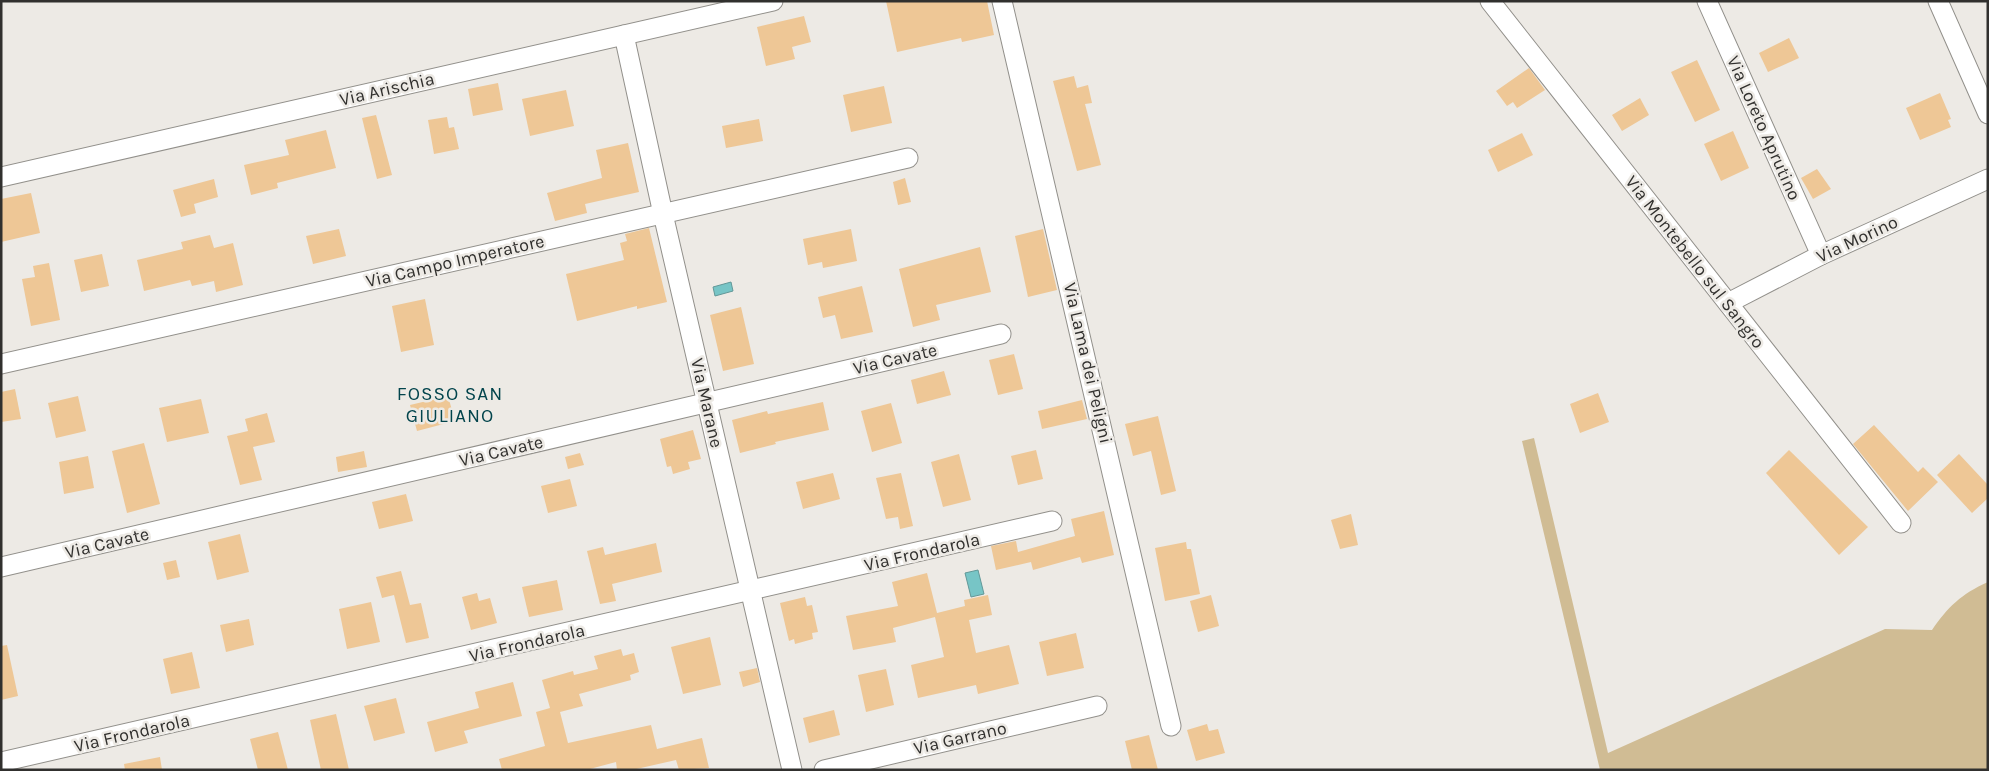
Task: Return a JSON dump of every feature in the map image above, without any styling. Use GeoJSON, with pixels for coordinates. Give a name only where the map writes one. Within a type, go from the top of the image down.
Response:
{"type":"FeatureCollection","features":[{"type":"Feature","properties":{"kind":"street","name":"Via Arischia"},"geometry":{"type":"LineString","coordinates":[[1,178],[773,1]]}},
{"type":"Feature","properties":{"kind":"street","name":"Via Lama dei Peligni"},"geometry":{"type":"LineString","coordinates":[[1002,1],[1171,726]]}},
{"type":"Feature","properties":{"kind":"street","name":"Via Montebello sul Sangro"},"geometry":{"type":"LineString","coordinates":[[1490,1],[1902,523]]}},
{"type":"Feature","properties":{"kind":"street","name":"Via Loreto Aprutino"},"geometry":{"type":"LineString","coordinates":[[1707,1],[1822,256]]}},
{"type":"Feature","properties":{"kind":"street"},"geometry":{"type":"LineString","coordinates":[[1938,1],[1988,114]]}},
{"type":"Feature","properties":{"kind":"street","name":"Via Marane"},"geometry":{"type":"LineString","coordinates":[[624,35],[663,214],[792,770]]}},
{"type":"Feature","properties":{"kind":"street","name":"Via Campo Imperatore"},"geometry":{"type":"LineString","coordinates":[[1,364],[908,158]]}},
{"type":"Feature","properties":{"kind":"street","name":"Via Morino"},"geometry":{"type":"LineString","coordinates":[[1728,304],[1822,256],[1988,179]]}},
{"type":"Feature","properties":{"kind":"street","name":"Via Cavate"},"geometry":{"type":"LineString","coordinates":[[1,567],[1001,334]]}},
{"type":"Feature","properties":{"kind":"street","name":"Via Frondarola"},"geometry":{"type":"LineString","coordinates":[[1,762],[750,592],[1052,521]]}},
{"type":"Feature","properties":{"kind":"street","name":"Via Garrano"},"geometry":{"type":"LineString","coordinates":[[824,770],[1097,706]]}},
{"type":"Feature","properties":{"kind":"shaded area"},"geometry":{"type":"Polygon","coordinates":[[[1534,438],[1608,753],[1885,629],[1932,630],[1944,614],[1963,596],[1988,582],[1988,770],[1600,770],[1522,441],[1534,438]]]}},
{"type":"Feature","properties":{"kind":"water"},"geometry":{"type":"Polygon","coordinates":[[[731,282],[733,291],[715,296],[713,287],[731,282]]]}},
{"type":"Feature","properties":{"kind":"water"},"geometry":{"type":"Polygon","coordinates":[[[978,570],[984,594],[971,597],[965,573],[978,570]]]}},
{"type":"Feature","properties":{"kind":"building"},"geometry":{"type":"Polygon","coordinates":[[[886,1],[987,1],[994,35],[962,42],[961,38],[897,52],[886,1]]]}},
{"type":"Feature","properties":{"kind":"building"},"geometry":{"type":"Polygon","coordinates":[[[804,16],[811,42],[792,47],[795,59],[766,66],[757,27],[804,16]]]}},
{"type":"Feature","properties":{"kind":"building"},"geometry":{"type":"Polygon","coordinates":[[[1789,38],[1799,58],[1768,72],[1759,53],[1789,38]]]}},
{"type":"Feature","properties":{"kind":"building"},"geometry":{"type":"Polygon","coordinates":[[[1697,60],[1720,110],[1695,122],[1671,72],[1697,60]]]}},
{"type":"Feature","properties":{"kind":"building"},"geometry":{"type":"Polygon","coordinates":[[[1529,68],[1545,90],[1517,108],[1513,102],[1507,106],[1496,91],[1529,68]]]}},
{"type":"Feature","properties":{"kind":"building"},"geometry":{"type":"Polygon","coordinates":[[[1074,76],[1077,88],[1088,85],[1092,103],[1085,104],[1101,165],[1077,171],[1053,81],[1074,76]]]}},
{"type":"Feature","properties":{"kind":"building"},"geometry":{"type":"Polygon","coordinates":[[[498,83],[503,110],[473,116],[468,89],[498,83]]]}},
{"type":"Feature","properties":{"kind":"building"},"geometry":{"type":"Polygon","coordinates":[[[884,86],[892,123],[851,132],[843,95],[884,86]]]}},
{"type":"Feature","properties":{"kind":"building"},"geometry":{"type":"Polygon","coordinates":[[[566,90],[574,126],[530,136],[522,99],[566,90]]]}},
{"type":"Feature","properties":{"kind":"building"},"geometry":{"type":"Polygon","coordinates":[[[1940,93],[1951,119],[1948,120],[1951,127],[1920,140],[1906,108],[1940,93]]]}},
{"type":"Feature","properties":{"kind":"building"},"geometry":{"type":"Polygon","coordinates":[[[1640,98],[1649,115],[1622,131],[1612,115],[1640,98]]]}},
{"type":"Feature","properties":{"kind":"building"},"geometry":{"type":"Polygon","coordinates":[[[376,115],[392,175],[377,179],[362,118],[376,115]]]}},
{"type":"Feature","properties":{"kind":"building"},"geometry":{"type":"Polygon","coordinates":[[[447,117],[449,128],[454,127],[459,149],[434,154],[428,120],[447,117]]]}},
{"type":"Feature","properties":{"kind":"building"},"geometry":{"type":"Polygon","coordinates":[[[759,119],[763,141],[726,148],[722,126],[759,119]]]}},
{"type":"Feature","properties":{"kind":"building"},"geometry":{"type":"Polygon","coordinates":[[[326,130],[336,168],[277,183],[278,188],[251,195],[244,165],[289,155],[285,140],[326,130]]]}},
{"type":"Feature","properties":{"kind":"building"},"geometry":{"type":"Polygon","coordinates":[[[1733,131],[1749,168],[1721,181],[1704,144],[1733,131]]]}},
{"type":"Feature","properties":{"kind":"building"},"geometry":{"type":"Polygon","coordinates":[[[1522,133],[1533,155],[1498,172],[1488,150],[1522,133]]]}},
{"type":"Feature","properties":{"kind":"building"},"geometry":{"type":"Polygon","coordinates":[[[628,143],[639,192],[585,204],[587,213],[555,221],[547,193],[602,178],[596,150],[628,143]]]}},
{"type":"Feature","properties":{"kind":"building"},"geometry":{"type":"Polygon","coordinates":[[[1817,169],[1831,189],[1813,199],[1801,178],[1817,169]]]}},
{"type":"Feature","properties":{"kind":"building"},"geometry":{"type":"Polygon","coordinates":[[[905,178],[911,202],[898,205],[893,182],[905,178]]]}},
{"type":"Feature","properties":{"kind":"building"},"geometry":{"type":"Polygon","coordinates":[[[214,179],[218,197],[194,204],[196,213],[181,217],[173,190],[214,179]]]}},
{"type":"Feature","properties":{"kind":"building"},"geometry":{"type":"Polygon","coordinates":[[[31,193],[40,233],[1,242],[1,199],[31,193]]]}},
{"type":"Feature","properties":{"kind":"building"},"geometry":{"type":"Polygon","coordinates":[[[649,228],[667,302],[637,309],[637,306],[577,321],[566,274],[624,260],[620,243],[627,241],[625,234],[649,228]]]}},
{"type":"Feature","properties":{"kind":"building"},"geometry":{"type":"Polygon","coordinates":[[[339,229],[346,256],[313,264],[306,236],[339,229]]]}},
{"type":"Feature","properties":{"kind":"building"},"geometry":{"type":"Polygon","coordinates":[[[851,229],[857,261],[823,268],[822,262],[808,265],[803,239],[851,229]]]}},
{"type":"Feature","properties":{"kind":"building"},"geometry":{"type":"Polygon","coordinates":[[[1043,229],[1057,290],[1028,297],[1015,236],[1043,229]]]}},
{"type":"Feature","properties":{"kind":"building"},"geometry":{"type":"Polygon","coordinates":[[[210,235],[214,248],[233,243],[243,285],[216,292],[214,281],[192,286],[190,280],[144,291],[137,260],[183,249],[181,242],[210,235]]]}},
{"type":"Feature","properties":{"kind":"building"},"geometry":{"type":"Polygon","coordinates":[[[980,247],[991,292],[936,305],[940,320],[913,327],[899,269],[980,247]]]}},
{"type":"Feature","properties":{"kind":"building"},"geometry":{"type":"Polygon","coordinates":[[[102,254],[109,286],[81,292],[74,260],[102,254]]]}},
{"type":"Feature","properties":{"kind":"building"},"geometry":{"type":"Polygon","coordinates":[[[49,263],[60,320],[31,326],[22,279],[35,277],[33,266],[49,263]]]}},
{"type":"Feature","properties":{"kind":"building"},"geometry":{"type":"Polygon","coordinates":[[[862,286],[873,332],[841,339],[835,315],[823,318],[818,297],[862,286]]]}},
{"type":"Feature","properties":{"kind":"building"},"geometry":{"type":"Polygon","coordinates":[[[425,299],[434,345],[401,352],[392,306],[425,299]]]}},
{"type":"Feature","properties":{"kind":"building"},"geometry":{"type":"Polygon","coordinates":[[[741,307],[754,364],[723,371],[710,315],[741,307]]]}},
{"type":"Feature","properties":{"kind":"building"},"geometry":{"type":"Polygon","coordinates":[[[1014,354],[1023,389],[998,395],[989,360],[1014,354]]]}},
{"type":"Feature","properties":{"kind":"building"},"geometry":{"type":"Polygon","coordinates":[[[944,371],[951,395],[917,404],[911,380],[944,371]]]}},
{"type":"Feature","properties":{"kind":"building"},"geometry":{"type":"Polygon","coordinates":[[[15,389],[21,419],[1,422],[1,392],[15,389]]]}},
{"type":"Feature","properties":{"kind":"building"},"geometry":{"type":"Polygon","coordinates":[[[1598,393],[1609,422],[1580,433],[1570,404],[1598,393]]]}},
{"type":"Feature","properties":{"kind":"building"},"geometry":{"type":"Polygon","coordinates":[[[78,396],[86,431],[56,438],[48,403],[78,396]]]}},
{"type":"Feature","properties":{"kind":"building"},"geometry":{"type":"Polygon","coordinates":[[[448,396],[455,421],[417,431],[410,405],[448,396]]]}},
{"type":"Feature","properties":{"kind":"building"},"geometry":{"type":"Polygon","coordinates":[[[201,399],[209,433],[167,442],[159,408],[201,399]]]}},
{"type":"Feature","properties":{"kind":"building"},"geometry":{"type":"Polygon","coordinates":[[[1082,400],[1087,419],[1042,429],[1038,411],[1082,400]]]}},
{"type":"Feature","properties":{"kind":"building"},"geometry":{"type":"Polygon","coordinates":[[[823,402],[829,430],[775,442],[776,444],[740,453],[732,420],[767,411],[768,414],[823,402]]]}},
{"type":"Feature","properties":{"kind":"building"},"geometry":{"type":"Polygon","coordinates":[[[891,403],[902,443],[872,452],[861,411],[891,403]]]}},
{"type":"Feature","properties":{"kind":"building"},"geometry":{"type":"Polygon","coordinates":[[[267,413],[275,442],[253,447],[262,480],[240,485],[227,436],[248,431],[245,419],[267,413]]]}},
{"type":"Feature","properties":{"kind":"building"},"geometry":{"type":"Polygon","coordinates":[[[1158,416],[1176,491],[1161,495],[1151,451],[1133,456],[1125,424],[1158,416]]]}},
{"type":"Feature","properties":{"kind":"building"},"geometry":{"type":"Polygon","coordinates":[[[1874,425],[1918,472],[1923,467],[1938,482],[1908,511],[1853,444],[1874,425]]]}},
{"type":"Feature","properties":{"kind":"building"},"geometry":{"type":"Polygon","coordinates":[[[693,430],[701,459],[688,462],[690,469],[673,474],[671,466],[667,467],[660,439],[693,430]]]}},
{"type":"Feature","properties":{"kind":"building"},"geometry":{"type":"Polygon","coordinates":[[[144,443],[160,504],[127,513],[112,451],[144,443]]]}},
{"type":"Feature","properties":{"kind":"building"},"geometry":{"type":"Polygon","coordinates":[[[1036,450],[1043,479],[1018,485],[1011,456],[1036,450]]]}},
{"type":"Feature","properties":{"kind":"building"},"geometry":{"type":"Polygon","coordinates":[[[1789,450],[1868,527],[1839,555],[1766,473],[1789,450]]]}},
{"type":"Feature","properties":{"kind":"building"},"geometry":{"type":"Polygon","coordinates":[[[364,451],[367,467],[338,472],[336,457],[364,451]]]}},
{"type":"Feature","properties":{"kind":"building"},"geometry":{"type":"Polygon","coordinates":[[[580,453],[584,465],[568,469],[565,457],[580,453]]]}},
{"type":"Feature","properties":{"kind":"building"},"geometry":{"type":"Polygon","coordinates":[[[959,454],[971,500],[943,507],[931,462],[959,454]]]}},
{"type":"Feature","properties":{"kind":"building"},"geometry":{"type":"Polygon","coordinates":[[[1959,454],[1988,485],[1988,498],[1972,513],[1937,475],[1959,454]]]}},
{"type":"Feature","properties":{"kind":"building"},"geometry":{"type":"Polygon","coordinates":[[[88,456],[94,488],[64,494],[59,462],[88,456]]]}},
{"type":"Feature","properties":{"kind":"building"},"geometry":{"type":"Polygon","coordinates":[[[833,473],[840,499],[803,509],[796,482],[833,473]]]}},
{"type":"Feature","properties":{"kind":"building"},"geometry":{"type":"Polygon","coordinates":[[[901,473],[913,526],[900,529],[898,517],[886,519],[876,478],[901,473]]]}},
{"type":"Feature","properties":{"kind":"building"},"geometry":{"type":"Polygon","coordinates":[[[570,479],[577,506],[548,513],[541,486],[570,479]]]}},
{"type":"Feature","properties":{"kind":"building"},"geometry":{"type":"Polygon","coordinates":[[[406,494],[413,521],[379,529],[372,502],[406,494]]]}},
{"type":"Feature","properties":{"kind":"building"},"geometry":{"type":"Polygon","coordinates":[[[1104,511],[1114,555],[1082,563],[1080,557],[1033,570],[1031,562],[996,570],[991,546],[1016,541],[1018,552],[1075,536],[1071,519],[1104,511]]]}},
{"type":"Feature","properties":{"kind":"building"},"geometry":{"type":"Polygon","coordinates":[[[1351,514],[1358,545],[1340,549],[1331,520],[1351,514]]]}},
{"type":"Feature","properties":{"kind":"building"},"geometry":{"type":"Polygon","coordinates":[[[240,534],[249,572],[217,580],[208,542],[240,534]]]}},
{"type":"Feature","properties":{"kind":"building"},"geometry":{"type":"Polygon","coordinates":[[[1186,542],[1187,549],[1191,549],[1200,594],[1165,601],[1155,548],[1186,542]]]}},
{"type":"Feature","properties":{"kind":"building"},"geometry":{"type":"Polygon","coordinates":[[[656,543],[662,572],[612,584],[616,601],[600,604],[587,551],[603,547],[605,555],[656,543]]]}},
{"type":"Feature","properties":{"kind":"building"},"geometry":{"type":"Polygon","coordinates":[[[176,560],[180,577],[167,580],[163,563],[176,560]]]}},
{"type":"Feature","properties":{"kind":"building"},"geometry":{"type":"Polygon","coordinates":[[[401,571],[410,605],[421,603],[429,638],[406,643],[394,595],[382,598],[376,577],[401,571]]]}},
{"type":"Feature","properties":{"kind":"building"},"geometry":{"type":"Polygon","coordinates":[[[927,573],[937,613],[965,606],[964,600],[988,595],[992,615],[969,620],[976,653],[1009,645],[1019,684],[978,694],[976,685],[918,698],[911,665],[944,657],[935,617],[893,628],[896,642],[853,650],[846,616],[898,606],[892,582],[927,573]]]}},
{"type":"Feature","properties":{"kind":"building"},"geometry":{"type":"Polygon","coordinates":[[[557,580],[563,610],[529,617],[522,587],[557,580]]]}},
{"type":"Feature","properties":{"kind":"building"},"geometry":{"type":"Polygon","coordinates":[[[477,593],[479,601],[490,598],[497,623],[471,630],[462,597],[477,593]]]}},
{"type":"Feature","properties":{"kind":"building"},"geometry":{"type":"Polygon","coordinates":[[[1211,595],[1219,626],[1198,632],[1190,601],[1211,595]]]}},
{"type":"Feature","properties":{"kind":"building"},"geometry":{"type":"Polygon","coordinates":[[[805,597],[807,606],[812,605],[818,632],[812,633],[813,639],[795,644],[794,639],[789,641],[780,603],[805,597]]]}},
{"type":"Feature","properties":{"kind":"building"},"geometry":{"type":"Polygon","coordinates":[[[371,602],[380,642],[347,649],[339,609],[371,602]]]}},
{"type":"Feature","properties":{"kind":"building"},"geometry":{"type":"Polygon","coordinates":[[[249,619],[254,645],[226,652],[220,625],[249,619]]]}},
{"type":"Feature","properties":{"kind":"building"},"geometry":{"type":"Polygon","coordinates":[[[1076,633],[1084,668],[1047,676],[1039,642],[1076,633]]]}},
{"type":"Feature","properties":{"kind":"building"},"geometry":{"type":"Polygon","coordinates":[[[710,637],[721,685],[683,694],[671,647],[710,637]]]}},
{"type":"Feature","properties":{"kind":"building"},"geometry":{"type":"Polygon","coordinates":[[[7,645],[18,696],[1,700],[1,646],[7,645]]]}},
{"type":"Feature","properties":{"kind":"building"},"geometry":{"type":"Polygon","coordinates":[[[621,649],[623,656],[634,653],[639,672],[630,675],[631,680],[579,694],[583,706],[560,712],[568,743],[651,725],[657,749],[702,738],[709,768],[679,770],[676,760],[632,770],[617,770],[616,762],[586,770],[502,770],[499,759],[545,746],[536,712],[550,708],[542,680],[573,671],[574,675],[598,669],[594,656],[621,649]]]}},
{"type":"Feature","properties":{"kind":"building"},"geometry":{"type":"Polygon","coordinates":[[[192,652],[200,688],[171,694],[163,659],[192,652]]]}},
{"type":"Feature","properties":{"kind":"building"},"geometry":{"type":"Polygon","coordinates":[[[757,668],[760,682],[743,687],[739,672],[757,668]]]}},
{"type":"Feature","properties":{"kind":"building"},"geometry":{"type":"Polygon","coordinates":[[[886,669],[894,705],[866,712],[858,675],[886,669]]]}},
{"type":"Feature","properties":{"kind":"building"},"geometry":{"type":"Polygon","coordinates":[[[513,682],[522,716],[464,731],[468,743],[435,752],[427,722],[479,708],[475,692],[513,682]]]}},
{"type":"Feature","properties":{"kind":"building"},"geometry":{"type":"Polygon","coordinates":[[[396,698],[405,733],[374,741],[364,706],[396,698]]]}},
{"type":"Feature","properties":{"kind":"building"},"geometry":{"type":"Polygon","coordinates":[[[834,710],[840,735],[809,743],[803,718],[834,710]]]}},
{"type":"Feature","properties":{"kind":"building"},"geometry":{"type":"Polygon","coordinates":[[[336,714],[349,770],[321,770],[310,720],[336,714]]]}},
{"type":"Feature","properties":{"kind":"building"},"geometry":{"type":"Polygon","coordinates":[[[1207,724],[1209,731],[1218,729],[1225,753],[1196,761],[1187,730],[1207,724]]]}},
{"type":"Feature","properties":{"kind":"building"},"geometry":{"type":"Polygon","coordinates":[[[278,732],[288,770],[258,770],[250,739],[278,732]]]}},
{"type":"Feature","properties":{"kind":"building"},"geometry":{"type":"Polygon","coordinates":[[[1149,735],[1158,770],[1132,770],[1125,741],[1149,735]]]}},
{"type":"Feature","properties":{"kind":"building"},"geometry":{"type":"Polygon","coordinates":[[[160,757],[162,770],[125,770],[124,764],[160,757]]]}},
{"type":"Feature","properties":{"kind":"district","name":"FOSSO SAN GIULIANO"},"geometry":{"type":"Point","coordinates":[450,404]}}]}
